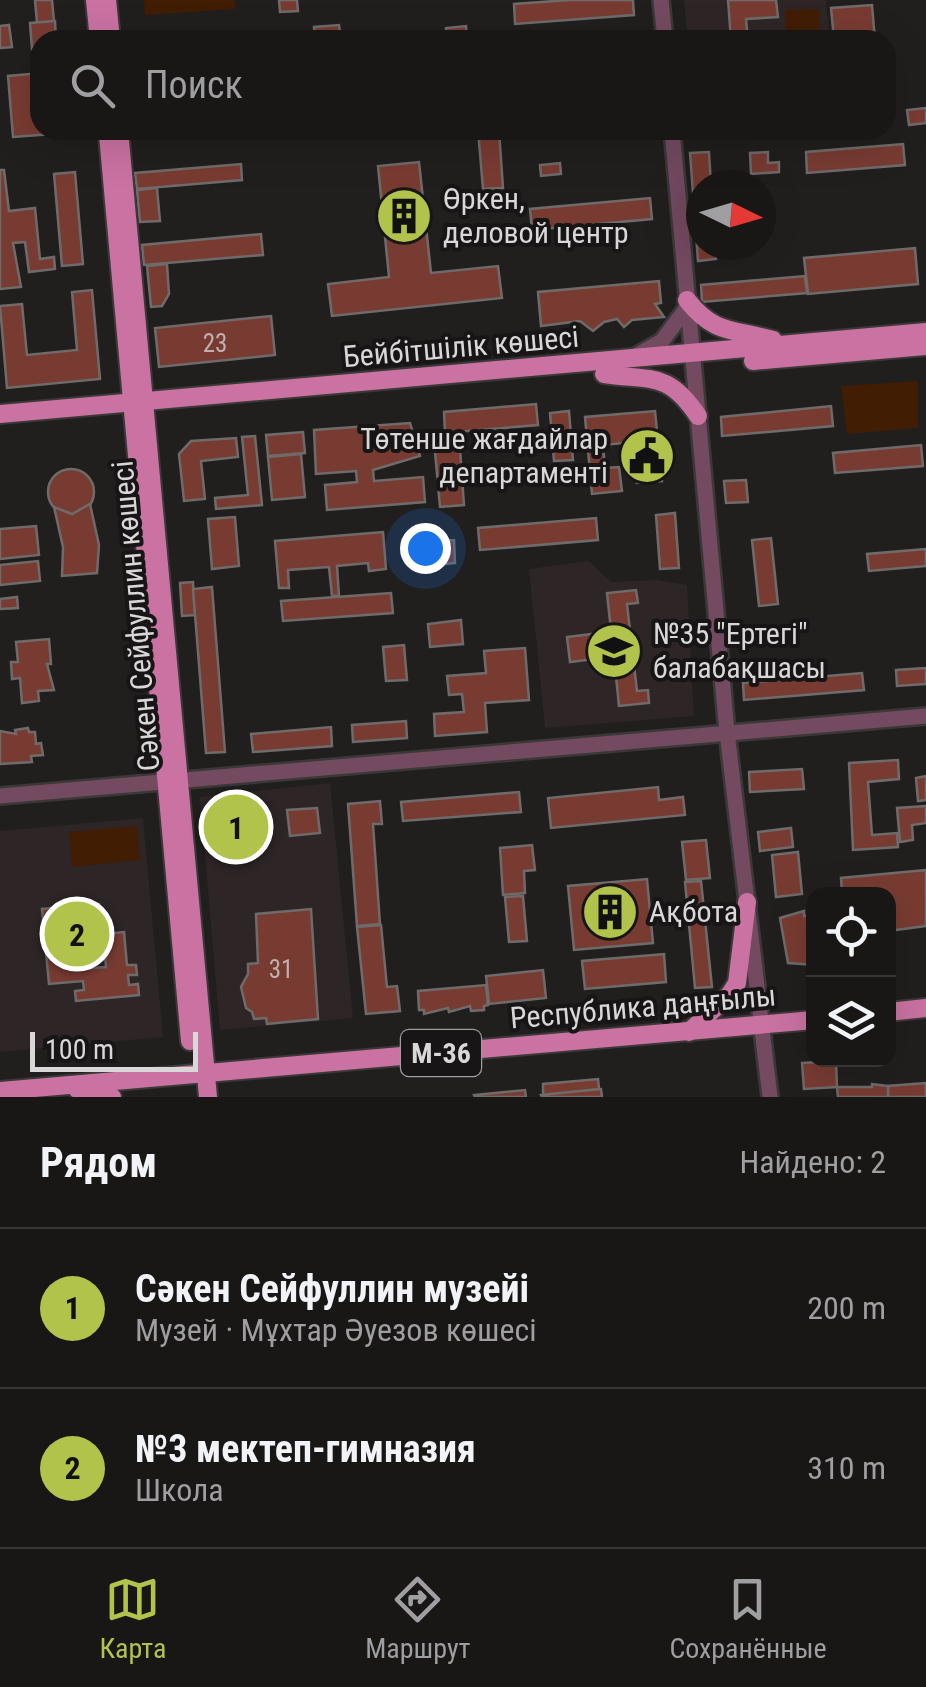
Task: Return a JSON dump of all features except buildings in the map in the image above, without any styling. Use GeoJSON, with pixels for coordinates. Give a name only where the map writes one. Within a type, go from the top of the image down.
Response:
{"type":"FeatureCollection","features":[{"type":"Feature","properties":{"kind":"main road"},"geometry":{"type":"LineString","coordinates":[[95,0],[98,30]]}},
{"type":"Feature","properties":{"kind":"main road"},"geometry":{"type":"LineString","coordinates":[[108,0],[110,30]]}},
{"type":"Feature","properties":{"kind":"main road","name":"Сәкен Сейфуллин көшесі"},"geometry":{"type":"LineString","coordinates":[[109,140],[138,408],[199,1072],[196,1097]]}},
{"type":"Feature","properties":{"kind":"main road","name":"Сәкен Сейфуллин көшесі"},"geometry":{"type":"LineString","coordinates":[[120,140],[138,408]]}},
{"type":"Feature","properties":{"kind":"main road"},"geometry":{"type":"LineString","coordinates":[[688,303],[713,326],[788,345]]}},
{"type":"Feature","properties":{"kind":"main road","name":"Бейбітшілік көшесі"},"geometry":{"type":"LineString","coordinates":[[0,414],[138,408],[604,374],[788,345],[926,332]]}},
{"type":"Feature","properties":{"kind":"main road","name":"Бейбітшілік көшесі"},"geometry":{"type":"LineString","coordinates":[[0,426],[138,408],[630,360],[926,346]]}},
{"type":"Feature","properties":{"kind":"main road"},"geometry":{"type":"LineString","coordinates":[[604,374],[642,376],[680,390],[698,416]]}},
{"type":"Feature","properties":{"kind":"main road"},"geometry":{"type":"LineString","coordinates":[[688,1032],[730,994],[736,982],[747,902]]}},
{"type":"Feature","properties":{"kind":"main road"},"geometry":{"type":"LineString","coordinates":[[896,1011],[926,1008]]}},
{"type":"Feature","properties":{"kind":"main road","name":"Республика даңғылы"},"geometry":{"type":"LineString","coordinates":[[0,1090],[806,1021]]}},
{"type":"Feature","properties":{"kind":"main road","name":"Сәкен Сейфуллин көшесі"},"geometry":{"type":"LineString","coordinates":[[199,1072],[208,1097]]}},
{"type":"Feature","properties":{"kind":"main road"},"geometry":{"type":"LineString","coordinates":[[62,1086],[112,1097]]}},
{"type":"Feature","properties":{"kind":"street"},"geometry":{"type":"LineString","coordinates":[[661,0],[663,30]]}},
{"type":"Feature","properties":{"kind":"street"},"geometry":{"type":"LineString","coordinates":[[673,140],[727,732],[770,1097]]}},
{"type":"Feature","properties":{"kind":"street"},"geometry":{"type":"LineString","coordinates":[[630,360],[662,340],[688,303]]}},
{"type":"Feature","properties":{"kind":"street"},"geometry":{"type":"LineString","coordinates":[[0,796],[926,716]]}},
{"type":"Feature","properties":{"kind":"shaded area"},"geometry":{"type":"Polygon","coordinates":[[[144,0],[234,0],[235,9],[145,15],[144,0]]]}},
{"type":"Feature","properties":{"kind":"shaded area"},"geometry":{"type":"Polygon","coordinates":[[[684,0],[826,0],[829,30],[687,30],[684,0]]]}},
{"type":"Feature","properties":{"kind":"shaded area"},"geometry":{"type":"Polygon","coordinates":[[[819,9],[820,30],[786,30],[785,10],[819,9]]]}},
{"type":"Feature","properties":{"kind":"shaded area"},"geometry":{"type":"Polygon","coordinates":[[[918,381],[918,428],[847,434],[841,386],[918,381]]]}},
{"type":"Feature","properties":{"kind":"shaded area","name":"№35 \"Ертегі\" балабақшасы"},"geometry":{"type":"Polygon","coordinates":[[[589,561],[611,582],[656,580],[687,585],[694,716],[545,728],[529,569],[589,561]]]}},
{"type":"Feature","properties":{"kind":"shaded area"},"geometry":{"type":"Polygon","coordinates":[[[330,783],[353,1018],[220,1030],[200,797],[330,783]]]}},
{"type":"Feature","properties":{"kind":"shaded area"},"geometry":{"type":"Polygon","coordinates":[[[143,818],[163,1037],[0,1052],[0,831],[143,818]]]}},
{"type":"Feature","properties":{"kind":"shaded area"},"geometry":{"type":"Polygon","coordinates":[[[137,826],[140,860],[72,867],[69,832],[137,826]]]}},
{"type":"Feature","properties":{"kind":"place","name":"Өркен, деловой центр"},"geometry":{"type":"Point","coordinates":[404,216]}},
{"type":"Feature","properties":{"kind":"place","name":"Төтенше жағдайлар департаменті"},"geometry":{"type":"Point","coordinates":[647,456]}},
{"type":"Feature","properties":{"kind":"place","name":"№35 \"Ертегі\" балабақшасы"},"geometry":{"type":"Point","coordinates":[614,651]}},
{"type":"Feature","properties":{"kind":"place","name":"Сәкен Сейфуллин музейі"},"geometry":{"type":"Point","coordinates":[236,827]}},
{"type":"Feature","properties":{"kind":"place","name":"Ақбота"},"geometry":{"type":"Point","coordinates":[610,912]}},
{"type":"Feature","properties":{"kind":"place","name":"№3 мектеп-гимназия"},"geometry":{"type":"Point","coordinates":[77,934]}}]}
